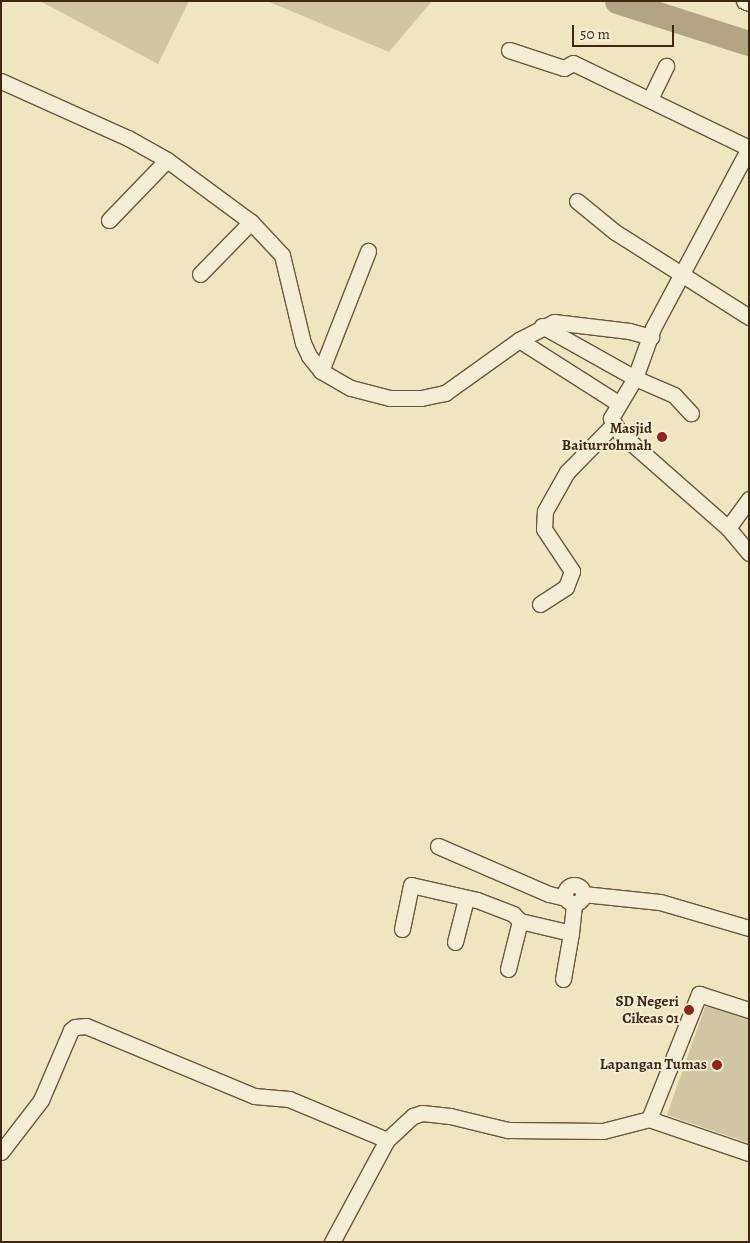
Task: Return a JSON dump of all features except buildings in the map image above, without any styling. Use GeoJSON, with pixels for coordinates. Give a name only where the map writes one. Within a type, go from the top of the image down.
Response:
{"type":"FeatureCollection","features":[{"type":"Feature","properties":{"kind":"street"},"geometry":{"type":"LineString","coordinates":[[744,1],[749,3]]}},
{"type":"Feature","properties":{"kind":"street"},"geometry":{"type":"LineString","coordinates":[[509,50],[564,68],[572,63],[749,148],[681,276],[651,337],[635,378],[618,402],[611,418],[613,425],[728,528],[749,553]]}},
{"type":"Feature","properties":{"kind":"street"},"geometry":{"type":"LineString","coordinates":[[650,100],[666,66]]}},
{"type":"Feature","properties":{"kind":"street"},"geometry":{"type":"LineString","coordinates":[[1,81],[128,138],[168,160],[251,222],[282,255],[303,343],[321,371],[350,388],[370,395],[390,398],[433,397],[464,382],[518,340],[542,326],[563,322],[651,337]]}},
{"type":"Feature","properties":{"kind":"street"},"geometry":{"type":"LineString","coordinates":[[109,220],[168,160]]}},
{"type":"Feature","properties":{"kind":"street"},"geometry":{"type":"LineString","coordinates":[[577,201],[602,223],[681,276],[749,316]]}},
{"type":"Feature","properties":{"kind":"street"},"geometry":{"type":"LineString","coordinates":[[200,274],[251,222]]}},
{"type":"Feature","properties":{"kind":"street"},"geometry":{"type":"LineString","coordinates":[[321,371],[368,251]]}},
{"type":"Feature","properties":{"kind":"street"},"geometry":{"type":"LineString","coordinates":[[542,326],[635,378],[674,395],[691,413]]}},
{"type":"Feature","properties":{"kind":"street"},"geometry":{"type":"LineString","coordinates":[[518,340],[618,402]]}},
{"type":"Feature","properties":{"kind":"street"},"geometry":{"type":"LineString","coordinates":[[540,604],[566,587],[572,570],[544,529],[545,511],[567,472],[613,425]]}},
{"type":"Feature","properties":{"kind":"street"},"geometry":{"type":"LineString","coordinates":[[728,528],[749,499]]}},
{"type":"Feature","properties":{"kind":"street"},"geometry":{"type":"LineString","coordinates":[[438,846],[549,894],[575,898],[660,902],[749,928]]}},
{"type":"Feature","properties":{"kind":"street"},"geometry":{"type":"LineString","coordinates":[[402,929],[411,885],[466,899],[513,914],[520,921],[571,933]]}},
{"type":"Feature","properties":{"kind":"street"},"geometry":{"type":"LineString","coordinates":[[563,979],[575,898]]}},
{"type":"Feature","properties":{"kind":"street"},"geometry":{"type":"LineString","coordinates":[[455,942],[466,899]]}},
{"type":"Feature","properties":{"kind":"street"},"geometry":{"type":"LineString","coordinates":[[508,969],[520,921]]}},
{"type":"Feature","properties":{"kind":"street"},"geometry":{"type":"LineString","coordinates":[[649,1119],[698,994],[749,1010]]}},
{"type":"Feature","properties":{"kind":"street"},"geometry":{"type":"LineString","coordinates":[[1,1152],[40,1100],[71,1030],[82,1026],[254,1096],[296,1101],[387,1140]]}},
{"type":"Feature","properties":{"kind":"street"},"geometry":{"type":"LineString","coordinates":[[332,1242],[387,1140],[413,1116],[422,1113],[508,1130],[603,1131],[649,1119],[749,1153]]}},
{"type":"Feature","properties":{"kind":"shaded area"},"geometry":{"type":"Polygon","coordinates":[[[40,1],[189,1],[158,64],[40,1]]]}},
{"type":"Feature","properties":{"kind":"shaded area"},"geometry":{"type":"Polygon","coordinates":[[[267,1],[432,1],[389,52],[267,1]]]}},
{"type":"Feature","properties":{"kind":"shaded area","name":"Lapangan Tumas"},"geometry":{"type":"Polygon","coordinates":[[[707,1001],[749,1015],[749,1143],[667,1115],[707,1001]]]}},
{"type":"Feature","properties":{"kind":"waterway"},"geometry":{"type":"LineString","coordinates":[[617,1],[749,43]]}},
{"type":"Feature","properties":{"kind":"place","name":"Masjid Baiturrohmah"},"geometry":{"type":"Point","coordinates":[662,437]}},
{"type":"Feature","properties":{"kind":"place","name":"SD Negeri Cikeas 01"},"geometry":{"type":"Point","coordinates":[689,1010]}},
{"type":"Feature","properties":{"kind":"place","name":"Lapangan Tumas"},"geometry":{"type":"Point","coordinates":[717,1065]}}]}
